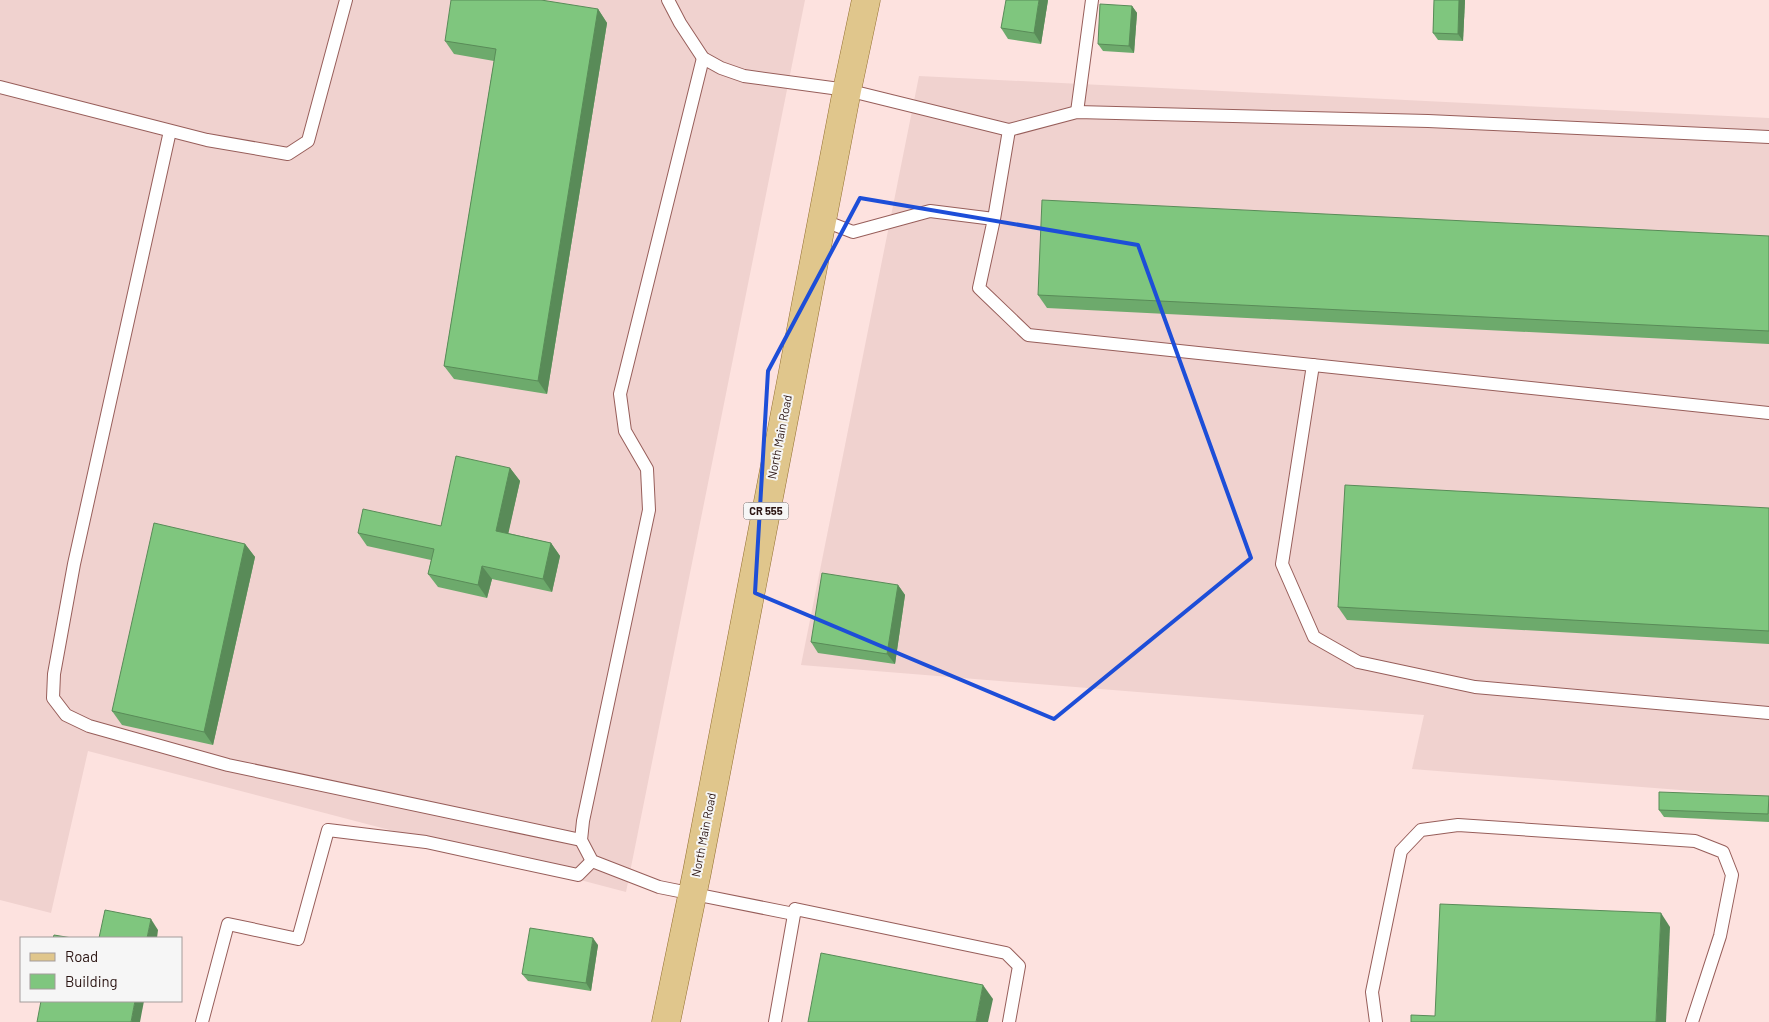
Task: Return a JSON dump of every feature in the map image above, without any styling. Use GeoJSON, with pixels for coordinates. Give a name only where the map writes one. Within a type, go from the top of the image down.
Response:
{"type":"FeatureCollection","features":[{"type":"Feature","properties":{"kind":"main road","name":"North Main Road"},"geometry":{"type":"LineString","coordinates":[[666,1022],[693,892],[847,90],[866,0]]}},
{"type":"Feature","properties":{"kind":"lane"},"geometry":{"type":"LineString","coordinates":[[0,87],[207,140],[288,154],[308,141],[346,0]]}},
{"type":"Feature","properties":{"kind":"lane"},"geometry":{"type":"LineString","coordinates":[[668,0],[680,23],[703,58],[721,68],[744,76],[847,90],[1010,130],[1077,112],[1428,121],[1769,137]]}},
{"type":"Feature","properties":{"kind":"lane"},"geometry":{"type":"LineString","coordinates":[[1077,112],[1092,0]]}},
{"type":"Feature","properties":{"kind":"lane"},"geometry":{"type":"LineString","coordinates":[[703,58],[620,394],[625,431],[647,469],[649,510],[585,811],[581,840],[592,861],[660,887],[693,892],[794,914]]}},
{"type":"Feature","properties":{"kind":"lane"},"geometry":{"type":"LineString","coordinates":[[1010,130],[979,288],[1028,335],[1769,413]]}},
{"type":"Feature","properties":{"kind":"lane"},"geometry":{"type":"LineString","coordinates":[[170,131],[74,564],[54,674],[53,698],[66,715],[88,726],[228,765],[581,840]]}},
{"type":"Feature","properties":{"kind":"lane"},"geometry":{"type":"LineString","coordinates":[[822,220],[853,232],[930,211],[994,219]]}},
{"type":"Feature","properties":{"kind":"lane"},"geometry":{"type":"LineString","coordinates":[[1312,365],[1282,564],[1314,638],[1358,662],[1475,687],[1769,713]]}},
{"type":"Feature","properties":{"kind":"lane"},"geometry":{"type":"LineString","coordinates":[[1376,1022],[1372,992],[1401,851],[1421,830],[1458,825],[1695,841],[1723,852],[1732,875],[1720,936],[1692,1022]]}},
{"type":"Feature","properties":{"kind":"lane"},"geometry":{"type":"LineString","coordinates":[[202,1022],[228,924],[298,939],[328,830],[426,842],[578,875],[592,861]]}},
{"type":"Feature","properties":{"kind":"lane"},"geometry":{"type":"LineString","coordinates":[[775,1022],[795,909],[1006,953],[1019,966],[1009,1022]]}},
{"type":"Feature","properties":{"kind":"highlighted area"},"geometry":{"type":"Polygon","coordinates":[[[860,198],[1138,245],[1251,558],[1054,719],[755,593],[768,371],[860,198]]]}},
{"type":"Feature","properties":{"kind":"shaded area"},"geometry":{"type":"Polygon","coordinates":[[[0,0],[805,0],[626,892],[88,751],[51,913],[0,900],[0,0]]]}},
{"type":"Feature","properties":{"kind":"shaded area"},"geometry":{"type":"Polygon","coordinates":[[[919,76],[1769,118],[1769,797],[1412,769],[1424,715],[801,665],[919,76]]]}},
{"type":"Feature","properties":{"kind":"building"},"geometry":{"type":"Polygon","coordinates":[[[451,0],[541,0],[598,9],[538,381],[444,366],[496,49],[445,41],[451,0]]]}},
{"type":"Feature","properties":{"kind":"building"},"geometry":{"type":"Polygon","coordinates":[[[1006,0],[1039,0],[1034,33],[1001,28],[1006,0]]]}},
{"type":"Feature","properties":{"kind":"building"},"geometry":{"type":"Polygon","coordinates":[[[1434,0],[1459,0],[1458,34],[1433,33],[1434,0]]]}},
{"type":"Feature","properties":{"kind":"building"},"geometry":{"type":"Polygon","coordinates":[[[1100,4],[1132,6],[1129,46],[1098,44],[1100,4]]]}},
{"type":"Feature","properties":{"kind":"building"},"geometry":{"type":"Polygon","coordinates":[[[1042,200],[1769,236],[1769,331],[1038,295],[1042,200]]]}},
{"type":"Feature","properties":{"kind":"building"},"geometry":{"type":"Polygon","coordinates":[[[456,456],[510,468],[496,531],[551,543],[543,579],[482,566],[478,585],[428,574],[434,549],[358,533],[363,509],[441,526],[456,456]]]}},
{"type":"Feature","properties":{"kind":"building"},"geometry":{"type":"Polygon","coordinates":[[[1345,485],[1769,508],[1769,631],[1338,607],[1345,485]]]}},
{"type":"Feature","properties":{"kind":"building"},"geometry":{"type":"Polygon","coordinates":[[[154,523],[245,544],[204,732],[112,711],[154,523]]]}},
{"type":"Feature","properties":{"kind":"building"},"geometry":{"type":"Polygon","coordinates":[[[822,573],[898,585],[887,654],[811,642],[822,573]]]}},
{"type":"Feature","properties":{"kind":"building"},"geometry":{"type":"Polygon","coordinates":[[[1659,792],[1769,796],[1768,814],[1659,810],[1659,792]]]}},
{"type":"Feature","properties":{"kind":"building"},"geometry":{"type":"Polygon","coordinates":[[[1440,904],[1661,913],[1656,1022],[1411,1022],[1411,1015],[1435,1016],[1440,904]]]}},
{"type":"Feature","properties":{"kind":"building"},"geometry":{"type":"Polygon","coordinates":[[[105,910],[151,919],[147,937],[99,937],[105,910]]]}},
{"type":"Feature","properties":{"kind":"building"},"geometry":{"type":"Polygon","coordinates":[[[530,928],[593,938],[586,983],[522,974],[530,928]]]}},
{"type":"Feature","properties":{"kind":"building"},"geometry":{"type":"Polygon","coordinates":[[[821,953],[983,985],[976,1022],[808,1022],[821,953]]]}},
{"type":"Feature","properties":{"kind":"building"},"geometry":{"type":"Polygon","coordinates":[[[41,1002],[135,1002],[131,1022],[37,1022],[41,1002]]]}}]}
